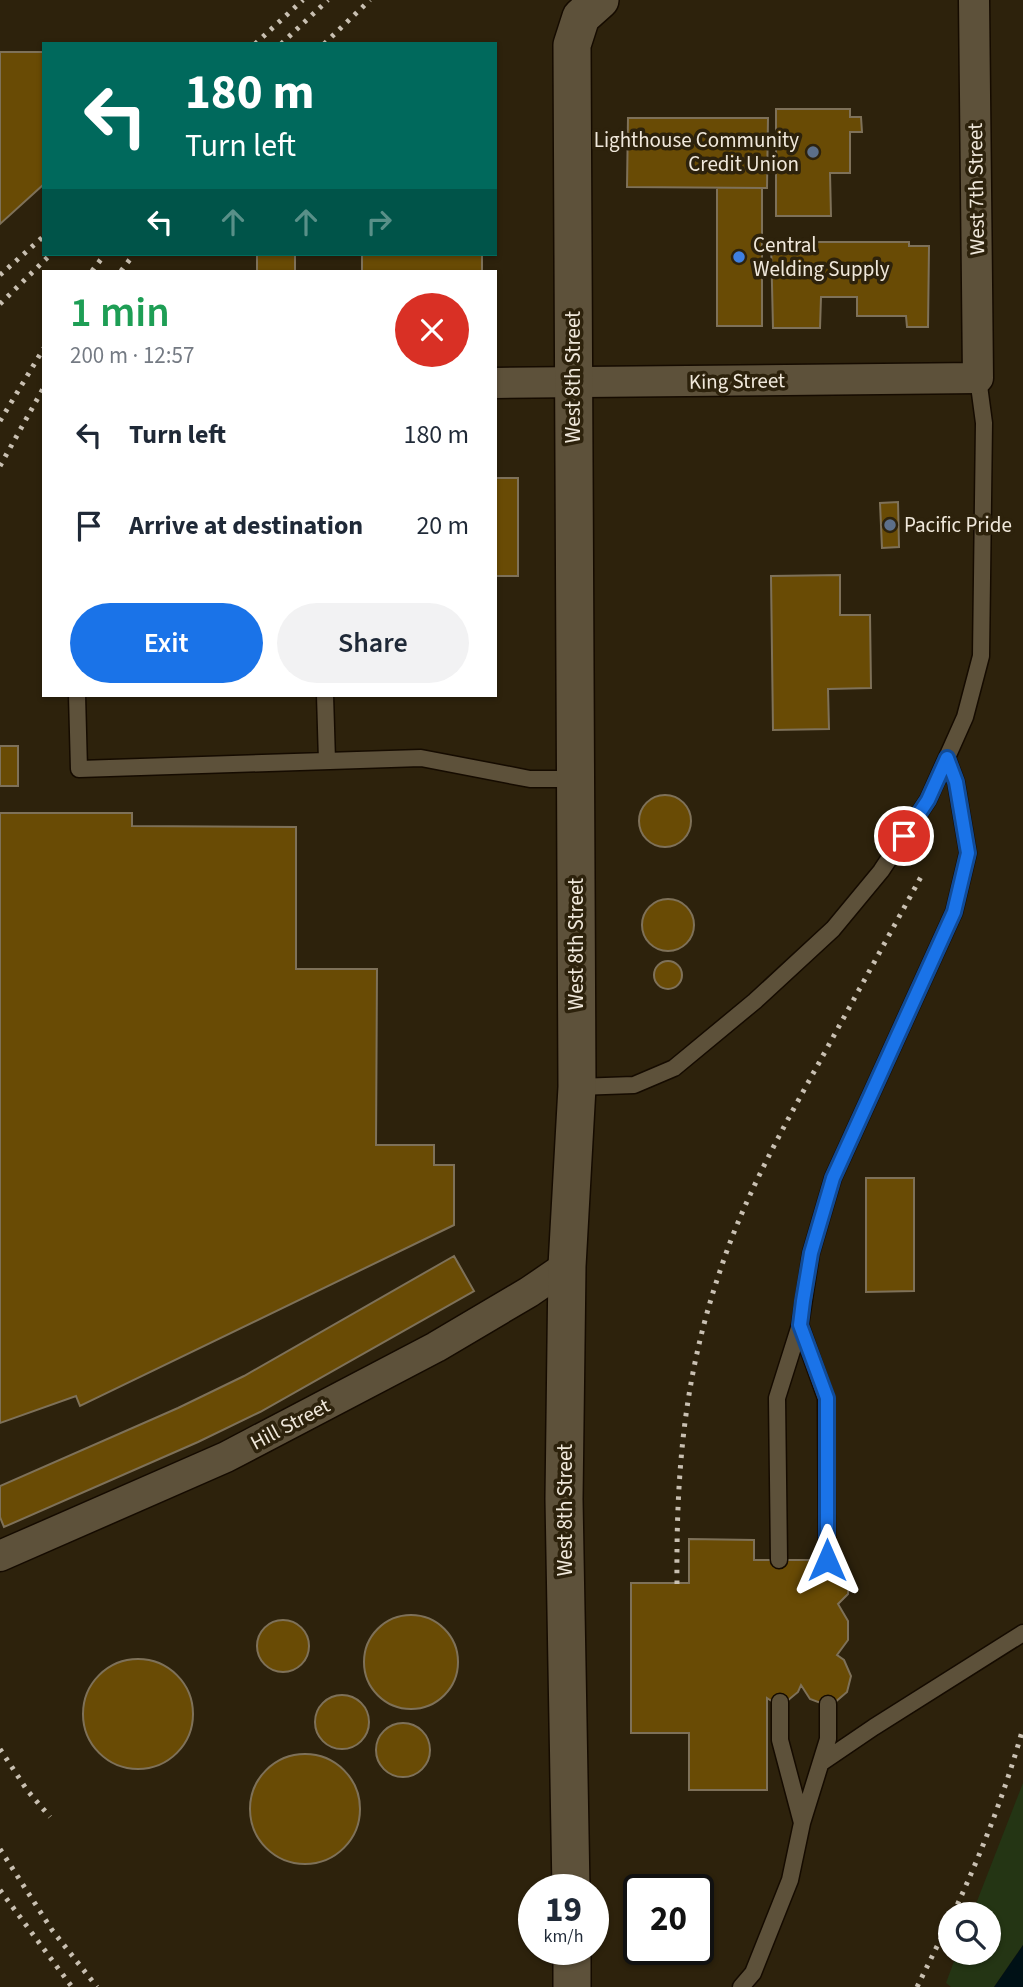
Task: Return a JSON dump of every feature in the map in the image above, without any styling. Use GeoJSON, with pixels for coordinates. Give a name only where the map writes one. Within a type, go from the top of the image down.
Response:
{"type":"FeatureCollection","features":[{"type":"Feature","properties":{"kind":"street","name":"West 7th Street"},"geometry":{"type":"LineString","coordinates":[[974,0],[978,378]]}},
{"type":"Feature","properties":{"kind":"street","name":"West 8th Street"},"geometry":{"type":"LineString","coordinates":[[570,1874],[564,1499],[567,1266],[577,1087],[572,45],[581,17],[597,2]]}},
{"type":"Feature","properties":{"kind":"street","name":"King Street"},"geometry":{"type":"LineString","coordinates":[[497,383],[978,378]]}},
{"type":"Feature","properties":{"kind":"street","name":"Hill Street"},"geometry":{"type":"LineString","coordinates":[[0,1556],[226,1457],[436,1347],[567,1266]]}},
{"type":"Feature","properties":{"kind":"street"},"geometry":{"type":"LineString","coordinates":[[572,1965],[572,1987]]}},
{"type":"Feature","properties":{"kind":"lane"},"geometry":{"type":"LineString","coordinates":[[577,1087],[634,1085],[674,1068],[755,1001],[832,929],[881,871],[928,800],[965,717],[981,656],[984,423],[978,378]]}},
{"type":"Feature","properties":{"kind":"lane"},"geometry":{"type":"LineString","coordinates":[[77,697],[79,769],[421,758],[530,779],[575,779]]}},
{"type":"Feature","properties":{"kind":"lane"},"geometry":{"type":"LineString","coordinates":[[325,697],[327,761]]}},
{"type":"Feature","properties":{"kind":"lane"},"geometry":{"type":"LineString","coordinates":[[779,1560],[777,1398],[800,1325],[811,1253],[833,1178],[954,912],[968,853],[956,782],[947,758]]}},
{"type":"Feature","properties":{"kind":"lane"},"geometry":{"type":"LineString","coordinates":[[800,1325],[827,1398],[827,1560]]}},
{"type":"Feature","properties":{"kind":"lane"},"geometry":{"type":"LineString","coordinates":[[821,1763],[1023,1633]]}},
{"type":"Feature","properties":{"kind":"lane"},"geometry":{"type":"LineString","coordinates":[[780,1702],[780,1740],[802,1823]]}},
{"type":"Feature","properties":{"kind":"lane"},"geometry":{"type":"LineString","coordinates":[[741,1987],[753,1973],[790,1880],[802,1823],[828,1739],[828,1704]]}},
{"type":"Feature","properties":{"kind":"green space"},"geometry":{"type":"Polygon","coordinates":[[[1023,1783],[1023,1945],[994,1987],[951,1987],[946,1983],[953,1965],[1001,1965],[1001,1902],[977,1902],[1023,1783]]]}},
{"type":"Feature","properties":{"kind":"shaded area"},"geometry":{"type":"Polygon","coordinates":[[[1023,1945],[1023,1987],[994,1987],[1023,1945]]]}},
{"type":"Feature","properties":{"kind":"building"},"geometry":{"type":"Polygon","coordinates":[[[0,52],[42,52],[42,186],[0,224],[0,52]]]}},
{"type":"Feature","properties":{"kind":"building","name":"Lighthouse Community Credit Union"},"geometry":{"type":"Polygon","coordinates":[[[776,109],[850,109],[850,117],[861,117],[862,132],[850,132],[850,173],[830,173],[831,216],[776,216],[776,109]]]}},
{"type":"Feature","properties":{"kind":"building"},"geometry":{"type":"Polygon","coordinates":[[[628,118],[768,118],[767,188],[627,187],[628,118]]]}},
{"type":"Feature","properties":{"kind":"building","name":"Central Welding Supply"},"geometry":{"type":"Polygon","coordinates":[[[717,188],[762,188],[762,326],[717,326],[717,188]]]}},
{"type":"Feature","properties":{"kind":"building"},"geometry":{"type":"Polygon","coordinates":[[[771,242],[909,242],[909,246],[929,246],[928,327],[907,327],[906,316],[857,316],[857,297],[821,297],[820,328],[773,328],[771,242]]]}},
{"type":"Feature","properties":{"kind":"building"},"geometry":{"type":"Polygon","coordinates":[[[257,256],[295,256],[295,270],[257,270],[257,256]]]}},
{"type":"Feature","properties":{"kind":"building"},"geometry":{"type":"Polygon","coordinates":[[[362,256],[482,256],[482,270],[362,270],[362,256]]]}},
{"type":"Feature","properties":{"kind":"building"},"geometry":{"type":"Polygon","coordinates":[[[497,478],[518,478],[518,576],[497,576],[497,478]]]}},
{"type":"Feature","properties":{"kind":"building","name":"Pacific Pride"},"geometry":{"type":"Polygon","coordinates":[[[898,502],[899,547],[882,548],[880,503],[898,502]]]}},
{"type":"Feature","properties":{"kind":"building"},"geometry":{"type":"Polygon","coordinates":[[[840,575],[840,615],[870,615],[871,688],[828,689],[829,729],[773,730],[771,576],[840,575]]]}},
{"type":"Feature","properties":{"kind":"building"},"geometry":{"type":"Polygon","coordinates":[[[0,746],[18,746],[18,786],[0,786],[0,746]]]}},
{"type":"Feature","properties":{"kind":"building"},"geometry":{"type":"Polygon","coordinates":[[[665,795],[684,802],[691,821],[684,840],[665,847],[646,840],[639,821],[646,802],[665,795]]]}},
{"type":"Feature","properties":{"kind":"building"},"geometry":{"type":"Polygon","coordinates":[[[0,813],[132,813],[132,826],[296,827],[296,969],[377,969],[376,1145],[434,1145],[434,1165],[454,1165],[454,1225],[80,1406],[76,1396],[0,1423],[0,813]]]}},
{"type":"Feature","properties":{"kind":"building"},"geometry":{"type":"Polygon","coordinates":[[[668,899],[678,901],[686,907],[692,915],[692,935],[686,943],[678,949],[668,951],[658,949],[650,943],[644,935],[642,925],[644,915],[650,907],[658,901],[668,899]]]}},
{"type":"Feature","properties":{"kind":"building"},"geometry":{"type":"Polygon","coordinates":[[[668,961],[678,965],[682,975],[678,985],[668,989],[658,985],[654,975],[658,965],[668,961]]]}},
{"type":"Feature","properties":{"kind":"building"},"geometry":{"type":"Polygon","coordinates":[[[866,1178],[914,1178],[914,1291],[866,1292],[866,1178]]]}},
{"type":"Feature","properties":{"kind":"building"},"geometry":{"type":"Polygon","coordinates":[[[454,1256],[474,1291],[260,1412],[4,1527],[0,1517],[0,1486],[244,1376],[454,1256]]]}},
{"type":"Feature","properties":{"kind":"building"},"geometry":{"type":"Polygon","coordinates":[[[689,1539],[754,1540],[754,1560],[828,1560],[842,1566],[849,1579],[848,1594],[838,1604],[848,1621],[848,1640],[837,1655],[844,1660],[851,1676],[847,1692],[834,1703],[826,1705],[810,1699],[801,1685],[798,1692],[787,1701],[773,1702],[767,1698],[767,1790],[689,1790],[689,1733],[631,1733],[631,1583],[689,1583],[689,1539]]]}},
{"type":"Feature","properties":{"kind":"building"},"geometry":{"type":"Polygon","coordinates":[[[411,1615],[429,1619],[444,1629],[454,1644],[458,1662],[454,1680],[444,1695],[429,1705],[411,1709],[393,1705],[378,1695],[368,1680],[364,1662],[368,1644],[378,1629],[393,1619],[411,1615]]]}},
{"type":"Feature","properties":{"kind":"building"},"geometry":{"type":"Polygon","coordinates":[[[283,1620],[302,1627],[309,1646],[302,1665],[283,1672],[264,1665],[257,1646],[264,1627],[283,1620]]]}},
{"type":"Feature","properties":{"kind":"building"},"geometry":{"type":"Polygon","coordinates":[[[138,1659],[159,1663],[177,1675],[189,1693],[193,1714],[189,1735],[177,1753],[159,1765],[138,1769],[117,1765],[99,1753],[87,1735],[83,1714],[87,1693],[99,1675],[117,1663],[138,1659]]]}},
{"type":"Feature","properties":{"kind":"building"},"geometry":{"type":"Polygon","coordinates":[[[342,1695],[361,1703],[369,1722],[361,1741],[342,1749],[323,1741],[315,1722],[323,1703],[342,1695]]]}},
{"type":"Feature","properties":{"kind":"building"},"geometry":{"type":"Polygon","coordinates":[[[408,1723],[418,1727],[426,1735],[430,1750],[426,1765],[418,1773],[398,1777],[388,1773],[380,1765],[376,1745],[380,1735],[388,1727],[408,1723]]]}},
{"type":"Feature","properties":{"kind":"building"},"geometry":{"type":"Polygon","coordinates":[[[305,1754],[326,1758],[344,1770],[356,1788],[360,1809],[356,1830],[344,1848],[326,1860],[305,1864],[284,1860],[266,1848],[254,1830],[250,1809],[254,1788],[266,1770],[284,1758],[305,1754]]]}},
{"type":"Feature","properties":{"kind":"railway"},"geometry":{"type":"LineString","coordinates":[[257,42],[303,0]]}},
{"type":"Feature","properties":{"kind":"railway"},"geometry":{"type":"LineString","coordinates":[[283,42],[328,0]]}},
{"type":"Feature","properties":{"kind":"railway"},"geometry":{"type":"LineString","coordinates":[[326,42],[370,0]]}},
{"type":"Feature","properties":{"kind":"railway"},"geometry":{"type":"LineString","coordinates":[[0,275],[42,238]]}},
{"type":"Feature","properties":{"kind":"railway"},"geometry":{"type":"LineString","coordinates":[[0,304],[49,256]]}},
{"type":"Feature","properties":{"kind":"railway"},"geometry":{"type":"LineString","coordinates":[[93,270],[103,256]]}},
{"type":"Feature","properties":{"kind":"railway"},"geometry":{"type":"LineString","coordinates":[[122,270],[132,256]]}},
{"type":"Feature","properties":{"kind":"railway"},"geometry":{"type":"LineString","coordinates":[[0,421],[42,351]]}},
{"type":"Feature","properties":{"kind":"railway"},"geometry":{"type":"LineString","coordinates":[[0,466],[42,391]]}},
{"type":"Feature","properties":{"kind":"railway"},"geometry":{"type":"LineString","coordinates":[[677,1584],[678,1503],[690,1387],[720,1271],[765,1163],[922,875]]}},
{"type":"Feature","properties":{"kind":"railway"},"geometry":{"type":"LineString","coordinates":[[958,1902],[992,1823],[1023,1728]]}},
{"type":"Feature","properties":{"kind":"railway"},"geometry":{"type":"LineString","coordinates":[[0,1749],[27,1790],[50,1817]]}},
{"type":"Feature","properties":{"kind":"railway"},"geometry":{"type":"LineString","coordinates":[[0,1849],[52,1930],[97,1987]]}},
{"type":"Feature","properties":{"kind":"railway"},"geometry":{"type":"LineString","coordinates":[[0,1890],[72,1987]]}},
{"type":"Feature","properties":{"kind":"railway"},"geometry":{"type":"LineString","coordinates":[[917,1987],[938,1944]]}},
{"type":"Feature","properties":{"kind":"place","name":"Lighthouse Community Credit Union"},"geometry":{"type":"Point","coordinates":[813,152]}},
{"type":"Feature","properties":{"kind":"place","name":"Central Welding Supply"},"geometry":{"type":"Point","coordinates":[739,257]}},
{"type":"Feature","properties":{"kind":"place","name":"Pacific Pride"},"geometry":{"type":"Point","coordinates":[890,525]}},
{"type":"Feature","properties":{"kind":"route"},"geometry":{"type":"LineString","coordinates":[[827,1560],[827,1398],[800,1325],[803,1301],[811,1253],[833,1178],[954,912],[968,853],[956,782],[947,758],[928,800],[904,836]]}}]}
